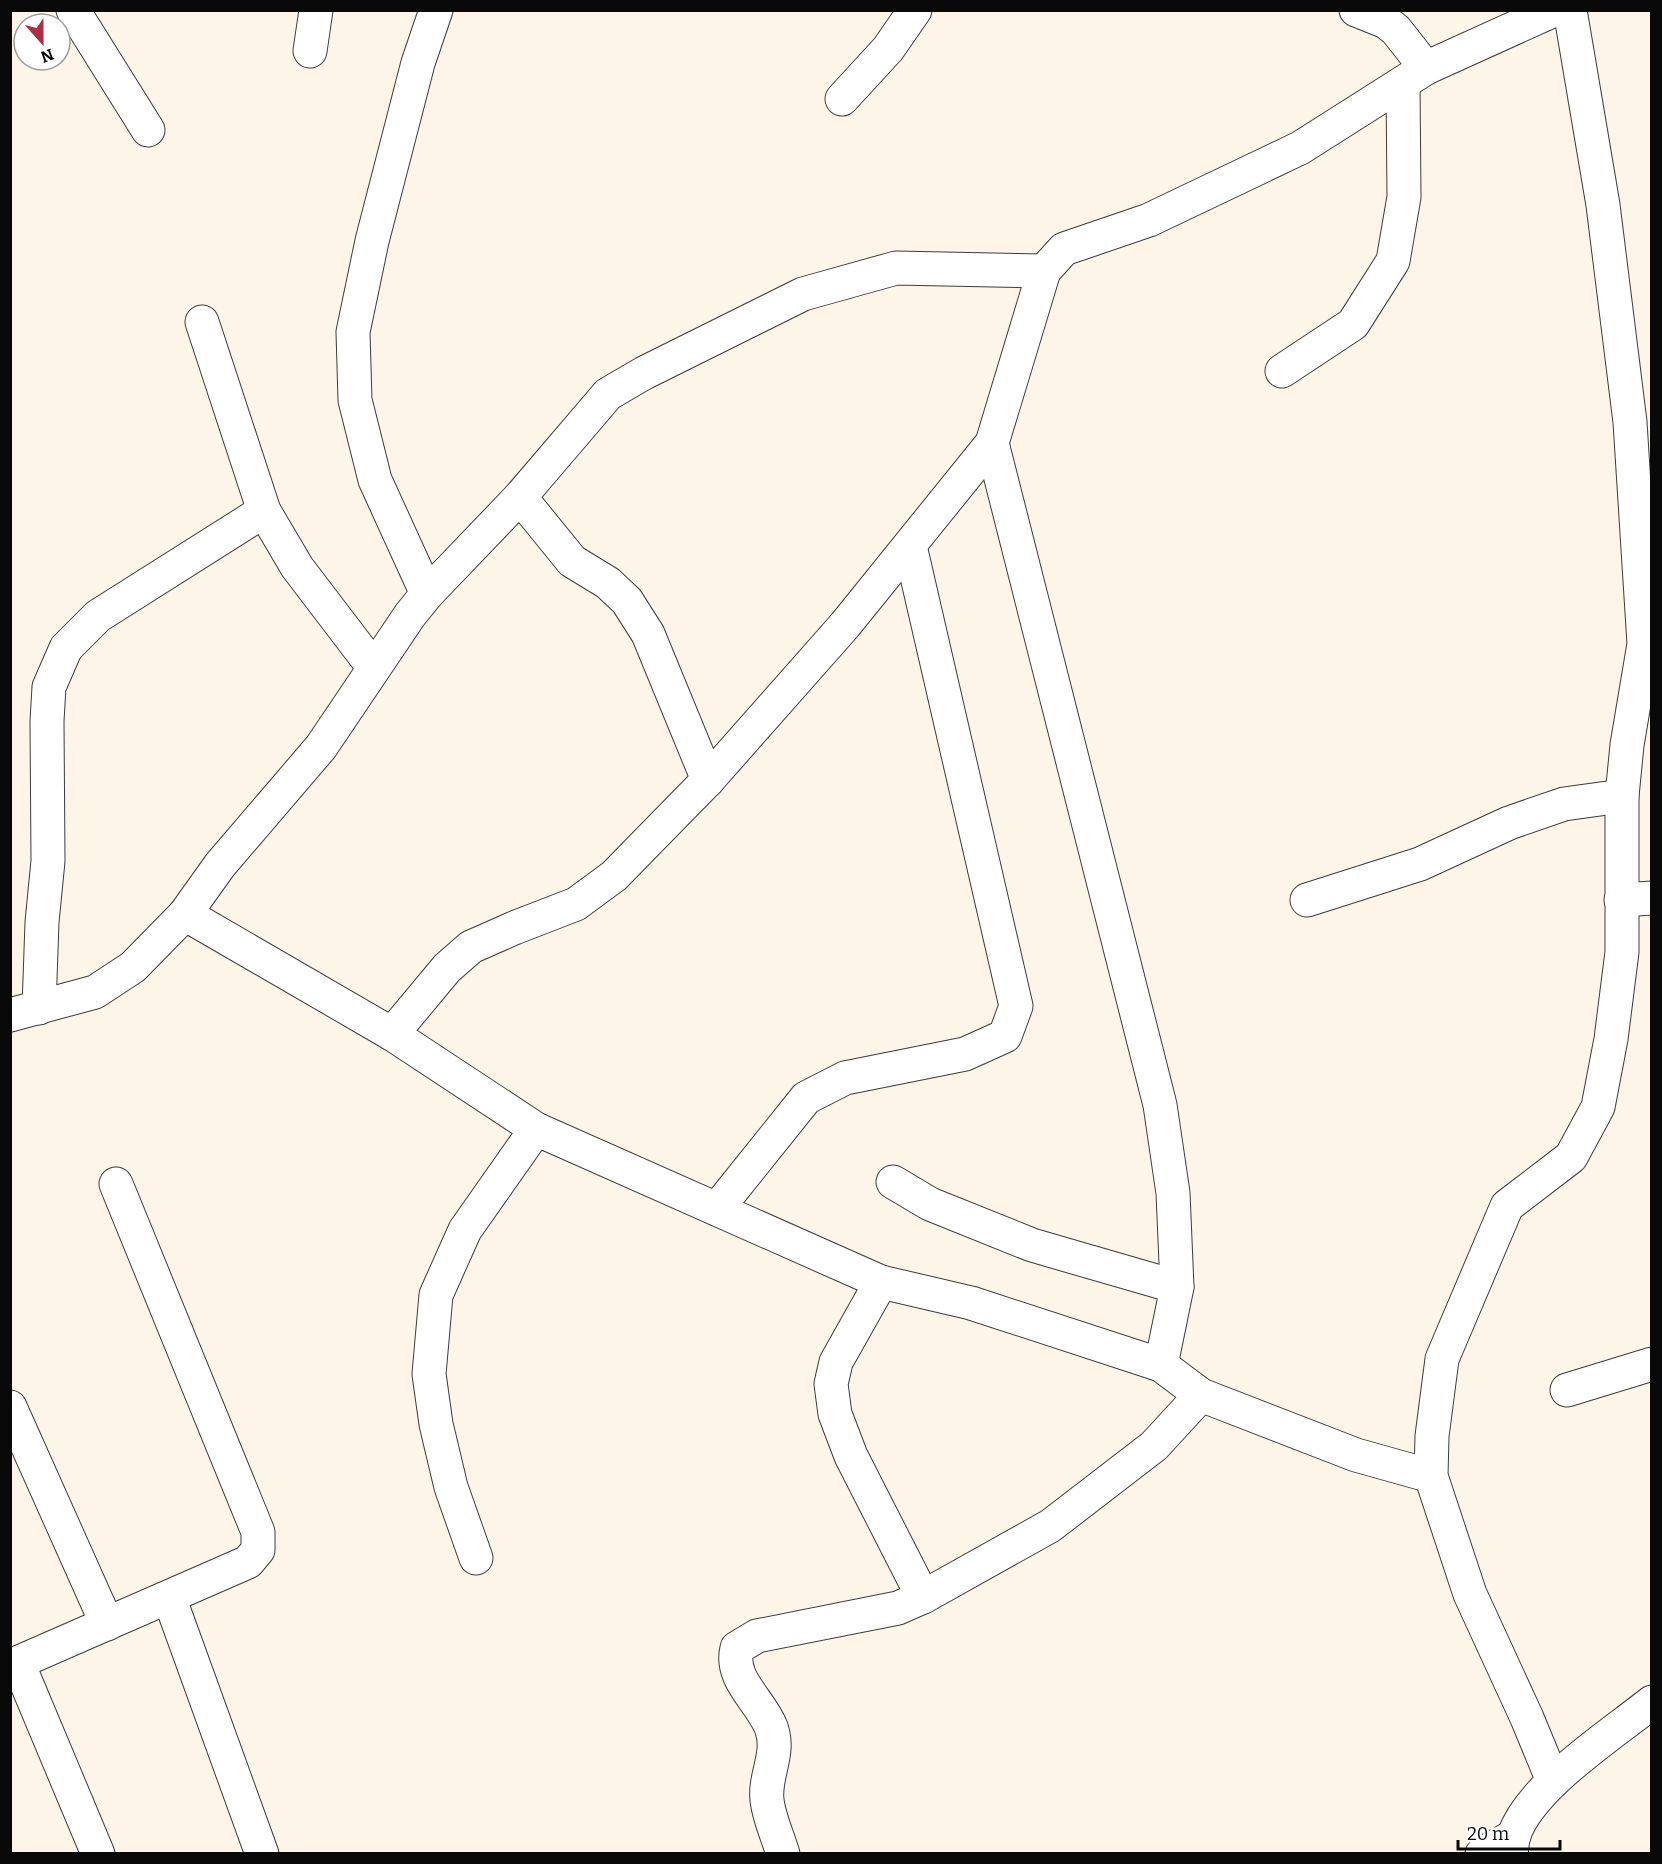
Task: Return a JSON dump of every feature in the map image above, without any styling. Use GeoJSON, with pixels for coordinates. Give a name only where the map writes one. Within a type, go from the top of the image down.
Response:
{"type":"FeatureCollection","features":[{"type":"Feature","properties":{"kind":"street"},"geometry":{"type":"LineString","coordinates":[[73,10],[148,130]]}},
{"type":"Feature","properties":{"kind":"street"},"geometry":{"type":"LineString","coordinates":[[310,51],[316,10]]}},
{"type":"Feature","properties":{"kind":"street"},"geometry":{"type":"LineString","coordinates":[[427,594],[375,480],[355,400],[353,333],[372,240],[418,63],[436,10]]}},
{"type":"Feature","properties":{"kind":"street"},"geometry":{"type":"LineString","coordinates":[[842,99],[888,49],[915,10]]}},
{"type":"Feature","properties":{"kind":"street"},"geometry":{"type":"LineString","coordinates":[[1282,371],[1353,324],[1393,261],[1404,197],[1415,76],[1396,30],[1386,22],[1356,10]]}},
{"type":"Feature","properties":{"kind":"street"},"geometry":{"type":"LineString","coordinates":[[392,1034],[447,968],[471,947],[576,904],[614,876],[708,780],[845,625],[992,443],[1044,271],[1064,249],[1149,220],[1300,148],[1415,76],[1554,10]]}},
{"type":"Feature","properties":{"kind":"street"},"geometry":{"type":"LineString","coordinates":[[1552,1781],[1527,1718],[1470,1594],[1431,1476],[1432,1436],[1442,1359],[1507,1206],[1571,1157],[1598,1107],[1611,1039],[1620,963],[1636,899],[1622,796],[1627,745],[1644,644],[1630,422],[1603,205],[1570,10]]}},
{"type":"Feature","properties":{"kind":"street"},"geometry":{"type":"LineString","coordinates":[[264,511],[98,615],[66,648],[49,687],[47,721],[48,861],[42,922],[25,1012],[95,993],[133,966],[185,914],[220,865],[321,747],[410,615],[427,594],[520,497],[608,393],[803,294],[896,268],[1044,271]]}},
{"type":"Feature","properties":{"kind":"street"},"geometry":{"type":"LineString","coordinates":[[201,322],[264,511],[297,567],[374,668]]}},
{"type":"Feature","properties":{"kind":"street"},"geometry":{"type":"LineString","coordinates":[[992,443],[1160,1105],[1173,1193],[1177,1287],[1161,1365]]}},
{"type":"Feature","properties":{"kind":"street"},"geometry":{"type":"LineString","coordinates":[[520,497],[572,561],[608,584],[627,601],[648,634],[708,780]]}},
{"type":"Feature","properties":{"kind":"street"},"geometry":{"type":"LineString","coordinates":[[717,1209],[806,1098],[845,1078],[965,1054],[1005,1036],[1016,1006],[910,546]]}},
{"type":"Feature","properties":{"kind":"street"},"geometry":{"type":"LineString","coordinates":[[1307,900],[1420,864],[1509,822],[1564,804],[1622,796]]}},
{"type":"Feature","properties":{"kind":"street"},"geometry":{"type":"LineString","coordinates":[[185,914],[392,1034],[536,1129],[881,1282],[971,1303],[1161,1365],[1201,1395],[1356,1455],[1431,1476]]}},
{"type":"Feature","properties":{"kind":"street"},"geometry":{"type":"LineString","coordinates":[[476,1558],[451,1487],[436,1424],[429,1374],[436,1295],[465,1230],[536,1129]]}},
{"type":"Feature","properties":{"kind":"street"},"geometry":{"type":"LineString","coordinates":[[893,1182],[930,1204],[1032,1245],[1177,1287]]}},
{"type":"Feature","properties":{"kind":"street"},"geometry":{"type":"LineString","coordinates":[[98,1854],[14,1664],[248,1562],[258,1550],[258,1532],[116,1184]]}},
{"type":"Feature","properties":{"kind":"street"},"geometry":{"type":"LineString","coordinates":[[881,1282],[836,1362],[831,1384],[835,1414],[851,1456],[923,1597]]}},
{"type":"Feature","properties":{"kind":"street"},"geometry":{"type":"LineString","coordinates":[[1567,1390],[1652,1365]]}},
{"type":"Feature","properties":{"kind":"street"},"geometry":{"type":"LineString","coordinates":[[783,1854],[767,1801],[775,1741],[771,1726],[740,1677],[734,1660],[737,1648],[757,1636],[898,1608],[923,1597],[1050,1526],[1154,1446],[1201,1395]]}},
{"type":"Feature","properties":{"kind":"street"},"geometry":{"type":"LineString","coordinates":[[10,1407],[107,1624]]}},
{"type":"Feature","properties":{"kind":"street"},"geometry":{"type":"LineString","coordinates":[[169,1597],[262,1854]]}},
{"type":"Feature","properties":{"kind":"street"},"geometry":{"type":"LineString","coordinates":[[1482,1854],[1513,1845],[1527,1811],[1552,1781],[1652,1702]]}}]}
